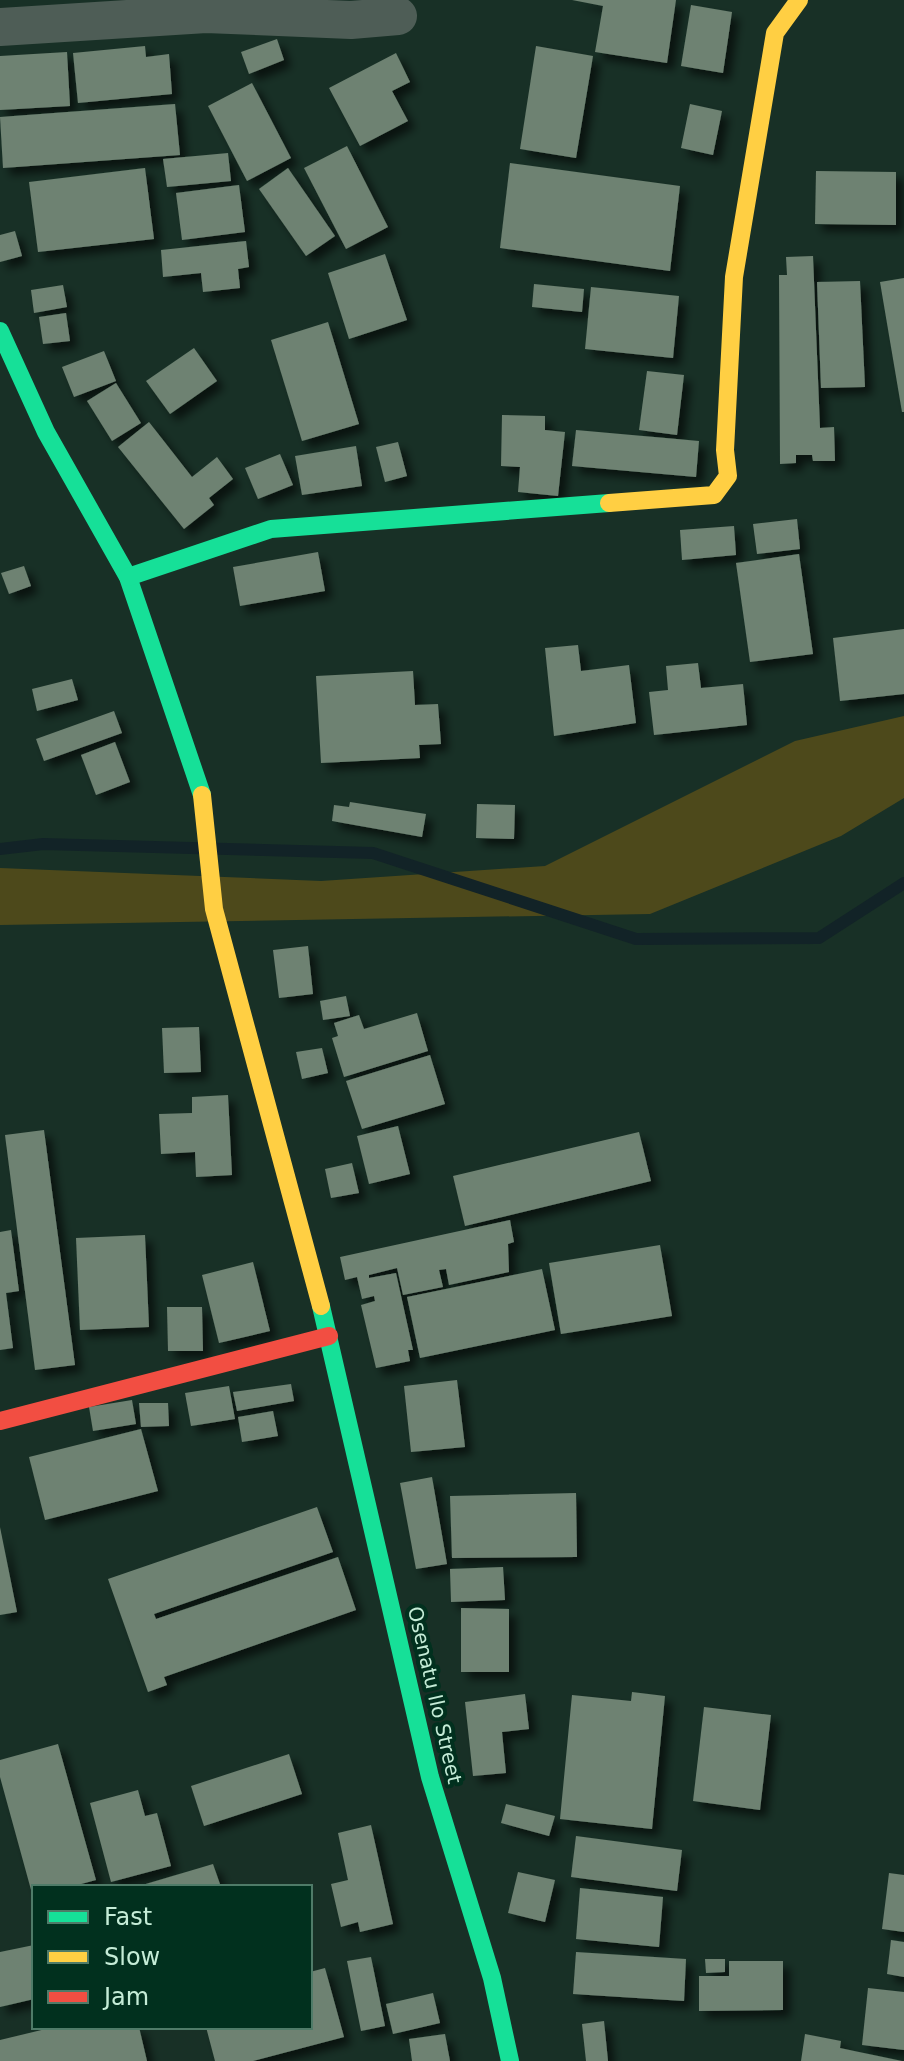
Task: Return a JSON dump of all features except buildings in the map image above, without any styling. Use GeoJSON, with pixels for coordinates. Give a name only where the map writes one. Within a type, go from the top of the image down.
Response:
{"type":"FeatureCollection","features":[{"type":"Feature","properties":{"kind":"street"},"geometry":{"type":"LineString","coordinates":[[128,577],[271,529],[714,495],[728,476],[725,450],[734,277],[762,97],[775,33],[799,0]]}},
{"type":"Feature","properties":{"kind":"street"},"geometry":{"type":"LineString","coordinates":[[0,27],[206,14],[351,20],[398,16]]}},
{"type":"Feature","properties":{"kind":"street","name":"Osenatu Ilo Street"},"geometry":{"type":"LineString","coordinates":[[0,331],[46,432],[128,577],[202,792],[214,909],[329,1336],[430,1777],[492,1978],[510,2061]]}},
{"type":"Feature","properties":{"kind":"street"},"geometry":{"type":"LineString","coordinates":[[0,1421],[329,1336]]}},
{"type":"Feature","properties":{"kind":"shaded area"},"geometry":{"type":"Polygon","coordinates":[[[904,716],[904,798],[841,836],[650,914],[0,925],[0,868],[321,881],[545,866],[795,741],[904,716]]]}},
{"type":"Feature","properties":{"kind":"waterway"},"geometry":{"type":"LineString","coordinates":[[0,849],[43,844],[373,853],[636,939],[819,938],[904,883]]}},
{"type":"Feature","properties":{"kind":"traffic: fast"},"geometry":{"type":"LineString","coordinates":[[0,331],[46,432],[128,577],[202,795]]}},
{"type":"Feature","properties":{"kind":"traffic: fast"},"geometry":{"type":"LineString","coordinates":[[128,577],[271,529],[609,503]]}},
{"type":"Feature","properties":{"kind":"traffic: fast"},"geometry":{"type":"LineString","coordinates":[[321,1306],[430,1777],[492,1978],[510,2061]]}},
{"type":"Feature","properties":{"kind":"traffic: slow"},"geometry":{"type":"LineString","coordinates":[[609,503],[714,495],[728,476],[725,450],[734,277],[775,33],[799,0]]}},
{"type":"Feature","properties":{"kind":"traffic: slow"},"geometry":{"type":"LineString","coordinates":[[202,795],[214,909],[321,1306]]}},
{"type":"Feature","properties":{"kind":"traffic: jam"},"geometry":{"type":"LineString","coordinates":[[0,1421],[329,1336]]}}]}
